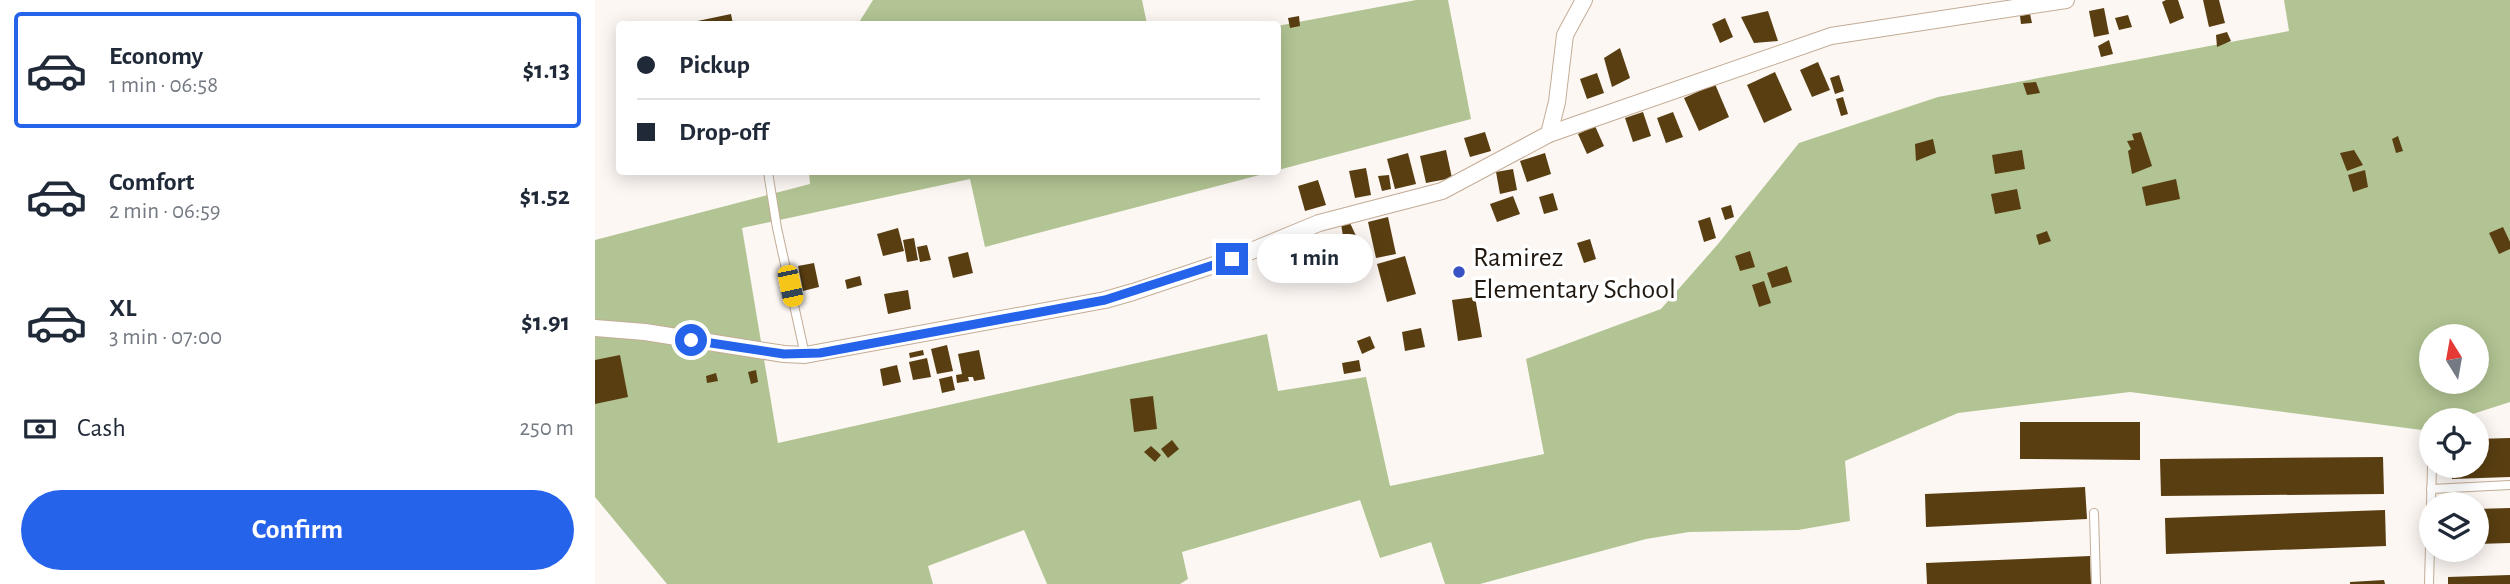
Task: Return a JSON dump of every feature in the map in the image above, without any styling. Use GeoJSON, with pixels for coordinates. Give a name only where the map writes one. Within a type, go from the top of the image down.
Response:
{"type":"FeatureCollection","features":[{"type":"Feature","properties":{"kind":"street"},"geometry":{"type":"LineString","coordinates":[[1549,134],[1557,103],[1565,35],[1584,0]]}},
{"type":"Feature","properties":{"kind":"street"},"geometry":{"type":"LineString","coordinates":[[595,328],[645,332],[805,355],[1092,302],[1133,292],[1232,259],[1319,223],[1442,191],[1549,134],[1831,36],[2066,0]]}},
{"type":"Feature","properties":{"kind":"lane"},"geometry":{"type":"LineString","coordinates":[[768,175],[777,228],[805,355]]}},
{"type":"Feature","properties":{"kind":"lane"},"geometry":{"type":"LineString","coordinates":[[2431,478],[2431,489],[2510,485]]}},
{"type":"Feature","properties":{"kind":"lane"},"geometry":{"type":"LineString","coordinates":[[2094,513],[2096,584]]}},
{"type":"Feature","properties":{"kind":"lane"},"geometry":{"type":"LineString","coordinates":[[2429,584],[2430,562]]}},
{"type":"Feature","properties":{"kind":"green space"},"geometry":{"type":"Polygon","coordinates":[[[873,0],[1142,0],[1146,21],[860,21],[873,0]]]}},
{"type":"Feature","properties":{"kind":"green space"},"geometry":{"type":"Polygon","coordinates":[[[1416,0],[1448,0],[1471,119],[1281,169],[1281,25],[1416,0]]]}},
{"type":"Feature","properties":{"kind":"green space"},"geometry":{"type":"Polygon","coordinates":[[[2284,0],[2510,0],[2510,402],[2489,409],[2419,408],[2419,430],[2130,392],[1958,413],[1845,461],[1850,521],[1798,530],[1689,532],[1646,539],[1480,584],[1445,584],[1431,542],[1380,558],[1360,500],[1182,552],[1188,579],[1180,584],[1047,584],[1024,530],[928,566],[933,584],[667,584],[595,497],[595,240],[810,184],[809,175],[1260,175],[985,247],[970,179],[742,228],[778,443],[1267,334],[1278,391],[1366,377],[1390,486],[1544,454],[1526,359],[1661,309],[1718,244],[1799,143],[1938,97],[2289,31],[2284,0]]]}},
{"type":"Feature","properties":{"kind":"building"},"geometry":{"type":"Polygon","coordinates":[[[2178,0],[2184,18],[2170,24],[2162,2],[2178,0]]]}},
{"type":"Feature","properties":{"kind":"building"},"geometry":{"type":"Polygon","coordinates":[[[2203,0],[2219,0],[2225,23],[2209,27],[2203,0]]]}},
{"type":"Feature","properties":{"kind":"building"},"geometry":{"type":"Polygon","coordinates":[[[2104,8],[2109,34],[2094,37],[2089,11],[2104,8]]]}},
{"type":"Feature","properties":{"kind":"building"},"geometry":{"type":"Polygon","coordinates":[[[1768,11],[1778,41],[1754,43],[1741,17],[1768,11]]]}},
{"type":"Feature","properties":{"kind":"building"},"geometry":{"type":"Polygon","coordinates":[[[731,14],[732,21],[698,21],[731,14]]]}},
{"type":"Feature","properties":{"kind":"building"},"geometry":{"type":"Polygon","coordinates":[[[2030,14],[2032,23],[2021,24],[2020,16],[2030,14]]]}},
{"type":"Feature","properties":{"kind":"building"},"geometry":{"type":"Polygon","coordinates":[[[2128,15],[2132,27],[2119,30],[2115,18],[2128,15]]]}},
{"type":"Feature","properties":{"kind":"building"},"geometry":{"type":"Polygon","coordinates":[[[1299,16],[1300,26],[1290,28],[1288,18],[1299,16]]]}},
{"type":"Feature","properties":{"kind":"building"},"geometry":{"type":"Polygon","coordinates":[[[1725,18],[1733,37],[1720,43],[1712,24],[1725,18]]]}},
{"type":"Feature","properties":{"kind":"building"},"geometry":{"type":"Polygon","coordinates":[[[2227,32],[2231,41],[2217,47],[2216,35],[2227,32]]]}},
{"type":"Feature","properties":{"kind":"building"},"geometry":{"type":"Polygon","coordinates":[[[2109,40],[2113,54],[2101,57],[2098,46],[2109,40]]]}},
{"type":"Feature","properties":{"kind":"building"},"geometry":{"type":"Polygon","coordinates":[[[1620,48],[1630,78],[1612,87],[1604,58],[1620,48]]]}},
{"type":"Feature","properties":{"kind":"building"},"geometry":{"type":"Polygon","coordinates":[[[1818,62],[1830,90],[1812,97],[1800,70],[1818,62]]]}},
{"type":"Feature","properties":{"kind":"building"},"geometry":{"type":"Polygon","coordinates":[[[1775,72],[1792,110],[1764,123],[1747,85],[1775,72]]]}},
{"type":"Feature","properties":{"kind":"building"},"geometry":{"type":"Polygon","coordinates":[[[1597,73],[1604,93],[1587,99],[1580,79],[1597,73]]]}},
{"type":"Feature","properties":{"kind":"building"},"geometry":{"type":"Polygon","coordinates":[[[1839,75],[1844,91],[1835,94],[1830,78],[1839,75]]]}},
{"type":"Feature","properties":{"kind":"building"},"geometry":{"type":"Polygon","coordinates":[[[2036,82],[2040,93],[2027,95],[2023,83],[2036,82]]]}},
{"type":"Feature","properties":{"kind":"building"},"geometry":{"type":"Polygon","coordinates":[[[1715,84],[1729,117],[1699,131],[1684,98],[1715,84]]]}},
{"type":"Feature","properties":{"kind":"building"},"geometry":{"type":"Polygon","coordinates":[[[1843,97],[1848,114],[1841,116],[1836,99],[1843,97]]]}},
{"type":"Feature","properties":{"kind":"building"},"geometry":{"type":"Polygon","coordinates":[[[1643,112],[1651,136],[1633,142],[1625,118],[1643,112]]]}},
{"type":"Feature","properties":{"kind":"building"},"geometry":{"type":"Polygon","coordinates":[[[1673,112],[1683,137],[1666,143],[1657,118],[1673,112]]]}},
{"type":"Feature","properties":{"kind":"building"},"geometry":{"type":"Polygon","coordinates":[[[1595,126],[1604,146],[1587,154],[1578,134],[1595,126]]]}},
{"type":"Feature","properties":{"kind":"building"},"geometry":{"type":"Polygon","coordinates":[[[1485,132],[1491,151],[1470,157],[1464,138],[1485,132]]]}},
{"type":"Feature","properties":{"kind":"building"},"geometry":{"type":"Polygon","coordinates":[[[2141,132],[2152,166],[2132,174],[2128,151],[2131,149],[2127,141],[2134,140],[2132,134],[2141,132]]]}},
{"type":"Feature","properties":{"kind":"building"},"geometry":{"type":"Polygon","coordinates":[[[2398,136],[2403,151],[2396,153],[2392,139],[2398,136]]]}},
{"type":"Feature","properties":{"kind":"building"},"geometry":{"type":"Polygon","coordinates":[[[1933,139],[1936,153],[1916,161],[1915,144],[1933,139]]]}},
{"type":"Feature","properties":{"kind":"building"},"geometry":{"type":"Polygon","coordinates":[[[1446,150],[1452,178],[1426,183],[1420,156],[1446,150]]]}},
{"type":"Feature","properties":{"kind":"building"},"geometry":{"type":"Polygon","coordinates":[[[2022,150],[2025,169],[1995,174],[1992,155],[2022,150]]]}},
{"type":"Feature","properties":{"kind":"building"},"geometry":{"type":"Polygon","coordinates":[[[2354,150],[2363,165],[2347,171],[2340,153],[2354,150]]]}},
{"type":"Feature","properties":{"kind":"building"},"geometry":{"type":"Polygon","coordinates":[[[1408,153],[1416,184],[1395,189],[1387,159],[1408,153]]]}},
{"type":"Feature","properties":{"kind":"building"},"geometry":{"type":"Polygon","coordinates":[[[1545,153],[1551,174],[1527,182],[1520,161],[1545,153]]]}},
{"type":"Feature","properties":{"kind":"building"},"geometry":{"type":"Polygon","coordinates":[[[1366,168],[1371,195],[1355,198],[1349,171],[1366,168]]]}},
{"type":"Feature","properties":{"kind":"building"},"geometry":{"type":"Polygon","coordinates":[[[1513,169],[1517,190],[1500,194],[1496,172],[1513,169]]]}},
{"type":"Feature","properties":{"kind":"building"},"geometry":{"type":"Polygon","coordinates":[[[2365,170],[2368,187],[2353,192],[2348,175],[2365,170]]]}},
{"type":"Feature","properties":{"kind":"building"},"geometry":{"type":"Polygon","coordinates":[[[1389,175],[1391,189],[1382,191],[1378,176],[1389,175]]]}},
{"type":"Feature","properties":{"kind":"building"},"geometry":{"type":"Polygon","coordinates":[[[2176,179],[2180,199],[2146,206],[2142,187],[2176,179]]]}},
{"type":"Feature","properties":{"kind":"building"},"geometry":{"type":"Polygon","coordinates":[[[1318,180],[1326,205],[1305,211],[1298,186],[1318,180]]]}},
{"type":"Feature","properties":{"kind":"building"},"geometry":{"type":"Polygon","coordinates":[[[2017,189],[2021,209],[1995,214],[1991,194],[2017,189]]]}},
{"type":"Feature","properties":{"kind":"building"},"geometry":{"type":"Polygon","coordinates":[[[1553,193],[1558,210],[1544,214],[1539,197],[1553,193]]]}},
{"type":"Feature","properties":{"kind":"building"},"geometry":{"type":"Polygon","coordinates":[[[1513,196],[1520,214],[1497,222],[1490,204],[1513,196]]]}},
{"type":"Feature","properties":{"kind":"building"},"geometry":{"type":"Polygon","coordinates":[[[1731,205],[1734,217],[1725,220],[1721,208],[1731,205]]]}},
{"type":"Feature","properties":{"kind":"building"},"geometry":{"type":"Polygon","coordinates":[[[1388,217],[1396,254],[1376,258],[1368,222],[1388,217]]]}},
{"type":"Feature","properties":{"kind":"building"},"geometry":{"type":"Polygon","coordinates":[[[1710,217],[1716,238],[1704,242],[1698,221],[1710,217]]]}},
{"type":"Feature","properties":{"kind":"building"},"geometry":{"type":"Polygon","coordinates":[[[1350,223],[1358,240],[1344,242],[1341,224],[1350,223]]]}},
{"type":"Feature","properties":{"kind":"building"},"geometry":{"type":"Polygon","coordinates":[[[2503,227],[2510,242],[2510,249],[2499,254],[2489,233],[2503,227]]]}},
{"type":"Feature","properties":{"kind":"building"},"geometry":{"type":"Polygon","coordinates":[[[898,228],[904,251],[883,256],[877,234],[898,228]]]}},
{"type":"Feature","properties":{"kind":"building"},"geometry":{"type":"Polygon","coordinates":[[[2047,231],[2051,241],[2039,245],[2036,235],[2047,231]]]}},
{"type":"Feature","properties":{"kind":"building"},"geometry":{"type":"Polygon","coordinates":[[[914,238],[918,260],[907,262],[903,240],[914,238]]]}},
{"type":"Feature","properties":{"kind":"building"},"geometry":{"type":"Polygon","coordinates":[[[1590,239],[1596,259],[1584,263],[1577,243],[1590,239]]]}},
{"type":"Feature","properties":{"kind":"building"},"geometry":{"type":"Polygon","coordinates":[[[927,245],[931,260],[920,262],[917,247],[927,245]]]}},
{"type":"Feature","properties":{"kind":"building"},"geometry":{"type":"Polygon","coordinates":[[[1750,251],[1755,267],[1740,271],[1735,256],[1750,251]]]}},
{"type":"Feature","properties":{"kind":"building"},"geometry":{"type":"Polygon","coordinates":[[[968,252],[973,273],[953,278],[948,257],[968,252]]]}},
{"type":"Feature","properties":{"kind":"building"},"geometry":{"type":"Polygon","coordinates":[[[1405,256],[1416,294],[1387,302],[1377,264],[1405,256]]]}},
{"type":"Feature","properties":{"kind":"building"},"geometry":{"type":"Polygon","coordinates":[[[814,263],[819,287],[803,291],[798,266],[814,263]]]}},
{"type":"Feature","properties":{"kind":"building"},"geometry":{"type":"Polygon","coordinates":[[[1787,266],[1792,282],[1772,288],[1767,273],[1787,266]]]}},
{"type":"Feature","properties":{"kind":"building"},"geometry":{"type":"Polygon","coordinates":[[[860,276],[862,285],[847,289],[845,280],[860,276]]]}},
{"type":"Feature","properties":{"kind":"building"},"geometry":{"type":"Polygon","coordinates":[[[1764,281],[1771,303],[1759,307],[1752,285],[1764,281]]]}},
{"type":"Feature","properties":{"kind":"building"},"geometry":{"type":"Polygon","coordinates":[[[908,290],[911,309],[888,314],[884,294],[908,290]]]}},
{"type":"Feature","properties":{"kind":"building"},"geometry":{"type":"Polygon","coordinates":[[[1475,297],[1482,337],[1458,341],[1452,300],[1475,297]]]}},
{"type":"Feature","properties":{"kind":"building"},"geometry":{"type":"Polygon","coordinates":[[[1421,328],[1425,347],[1405,351],[1402,332],[1421,328]]]}},
{"type":"Feature","properties":{"kind":"building"},"geometry":{"type":"Polygon","coordinates":[[[1370,336],[1375,348],[1362,354],[1357,341],[1370,336]]]}},
{"type":"Feature","properties":{"kind":"building"},"geometry":{"type":"Polygon","coordinates":[[[947,345],[953,371],[937,374],[931,349],[947,345]]]}},
{"type":"Feature","properties":{"kind":"building"},"geometry":{"type":"Polygon","coordinates":[[[923,350],[924,355],[910,358],[909,353],[923,350]]]}},
{"type":"Feature","properties":{"kind":"building"},"geometry":{"type":"Polygon","coordinates":[[[979,350],[985,379],[974,381],[973,377],[968,377],[969,381],[957,383],[956,375],[962,374],[958,354],[979,350]]]}},
{"type":"Feature","properties":{"kind":"building"},"geometry":{"type":"Polygon","coordinates":[[[620,355],[628,397],[595,404],[595,360],[620,355]]]}},
{"type":"Feature","properties":{"kind":"building"},"geometry":{"type":"Polygon","coordinates":[[[927,358],[931,377],[913,380],[909,362],[927,358]]]}},
{"type":"Feature","properties":{"kind":"building"},"geometry":{"type":"Polygon","coordinates":[[[1359,360],[1361,371],[1344,374],[1342,363],[1359,360]]]}},
{"type":"Feature","properties":{"kind":"building"},"geometry":{"type":"Polygon","coordinates":[[[897,365],[901,382],[883,386],[880,369],[897,365]]]}},
{"type":"Feature","properties":{"kind":"building"},"geometry":{"type":"Polygon","coordinates":[[[756,370],[758,382],[751,384],[748,372],[756,370]]]}},
{"type":"Feature","properties":{"kind":"building"},"geometry":{"type":"Polygon","coordinates":[[[716,373],[718,381],[707,383],[706,376],[716,373]]]}},
{"type":"Feature","properties":{"kind":"building"},"geometry":{"type":"Polygon","coordinates":[[[952,376],[955,390],[942,393],[939,379],[952,376]]]}},
{"type":"Feature","properties":{"kind":"building"},"geometry":{"type":"Polygon","coordinates":[[[1153,396],[1157,429],[1134,432],[1130,399],[1153,396]]]}},
{"type":"Feature","properties":{"kind":"building"},"geometry":{"type":"Polygon","coordinates":[[[2020,422],[2140,422],[2140,460],[2020,459],[2020,422]]]}},
{"type":"Feature","properties":{"kind":"building"},"geometry":{"type":"Polygon","coordinates":[[[2510,438],[2510,477],[2489,478],[2489,439],[2510,438]]]}},
{"type":"Feature","properties":{"kind":"building"},"geometry":{"type":"Polygon","coordinates":[[[1172,440],[1179,449],[1168,458],[1161,449],[1172,440]]]}},
{"type":"Feature","properties":{"kind":"building"},"geometry":{"type":"Polygon","coordinates":[[[1151,446],[1161,455],[1155,462],[1144,452],[1151,446]]]}},
{"type":"Feature","properties":{"kind":"building"},"geometry":{"type":"Polygon","coordinates":[[[2383,457],[2384,494],[2161,496],[2160,459],[2383,457]]]}},
{"type":"Feature","properties":{"kind":"building"},"geometry":{"type":"Polygon","coordinates":[[[2085,487],[2087,519],[1926,527],[1925,494],[2085,487]]]}},
{"type":"Feature","properties":{"kind":"building"},"geometry":{"type":"Polygon","coordinates":[[[2510,508],[2510,543],[2489,544],[2489,509],[2510,508]]]}},
{"type":"Feature","properties":{"kind":"building"},"geometry":{"type":"Polygon","coordinates":[[[2385,510],[2386,546],[2166,554],[2165,518],[2385,510]]]}},
{"type":"Feature","properties":{"kind":"building"},"geometry":{"type":"Polygon","coordinates":[[[2090,556],[2091,584],[1927,584],[1926,563],[2090,556]]]}},
{"type":"Feature","properties":{"kind":"building"},"geometry":{"type":"Polygon","coordinates":[[[2510,575],[2510,584],[2448,584],[2448,577],[2510,575]]]}},
{"type":"Feature","properties":{"kind":"building"},"geometry":{"type":"Polygon","coordinates":[[[2384,580],[2385,584],[2350,584],[2350,582],[2384,580]]]}},
{"type":"Feature","properties":{"kind":"place","name":"Ramirez Elementary School"},"geometry":{"type":"Point","coordinates":[1459,272]}},
{"type":"Feature","properties":{"kind":"route"},"geometry":{"type":"LineString","coordinates":[[691,340],[784,354],[820,353],[1105,300],[1232,259]]}}]}
